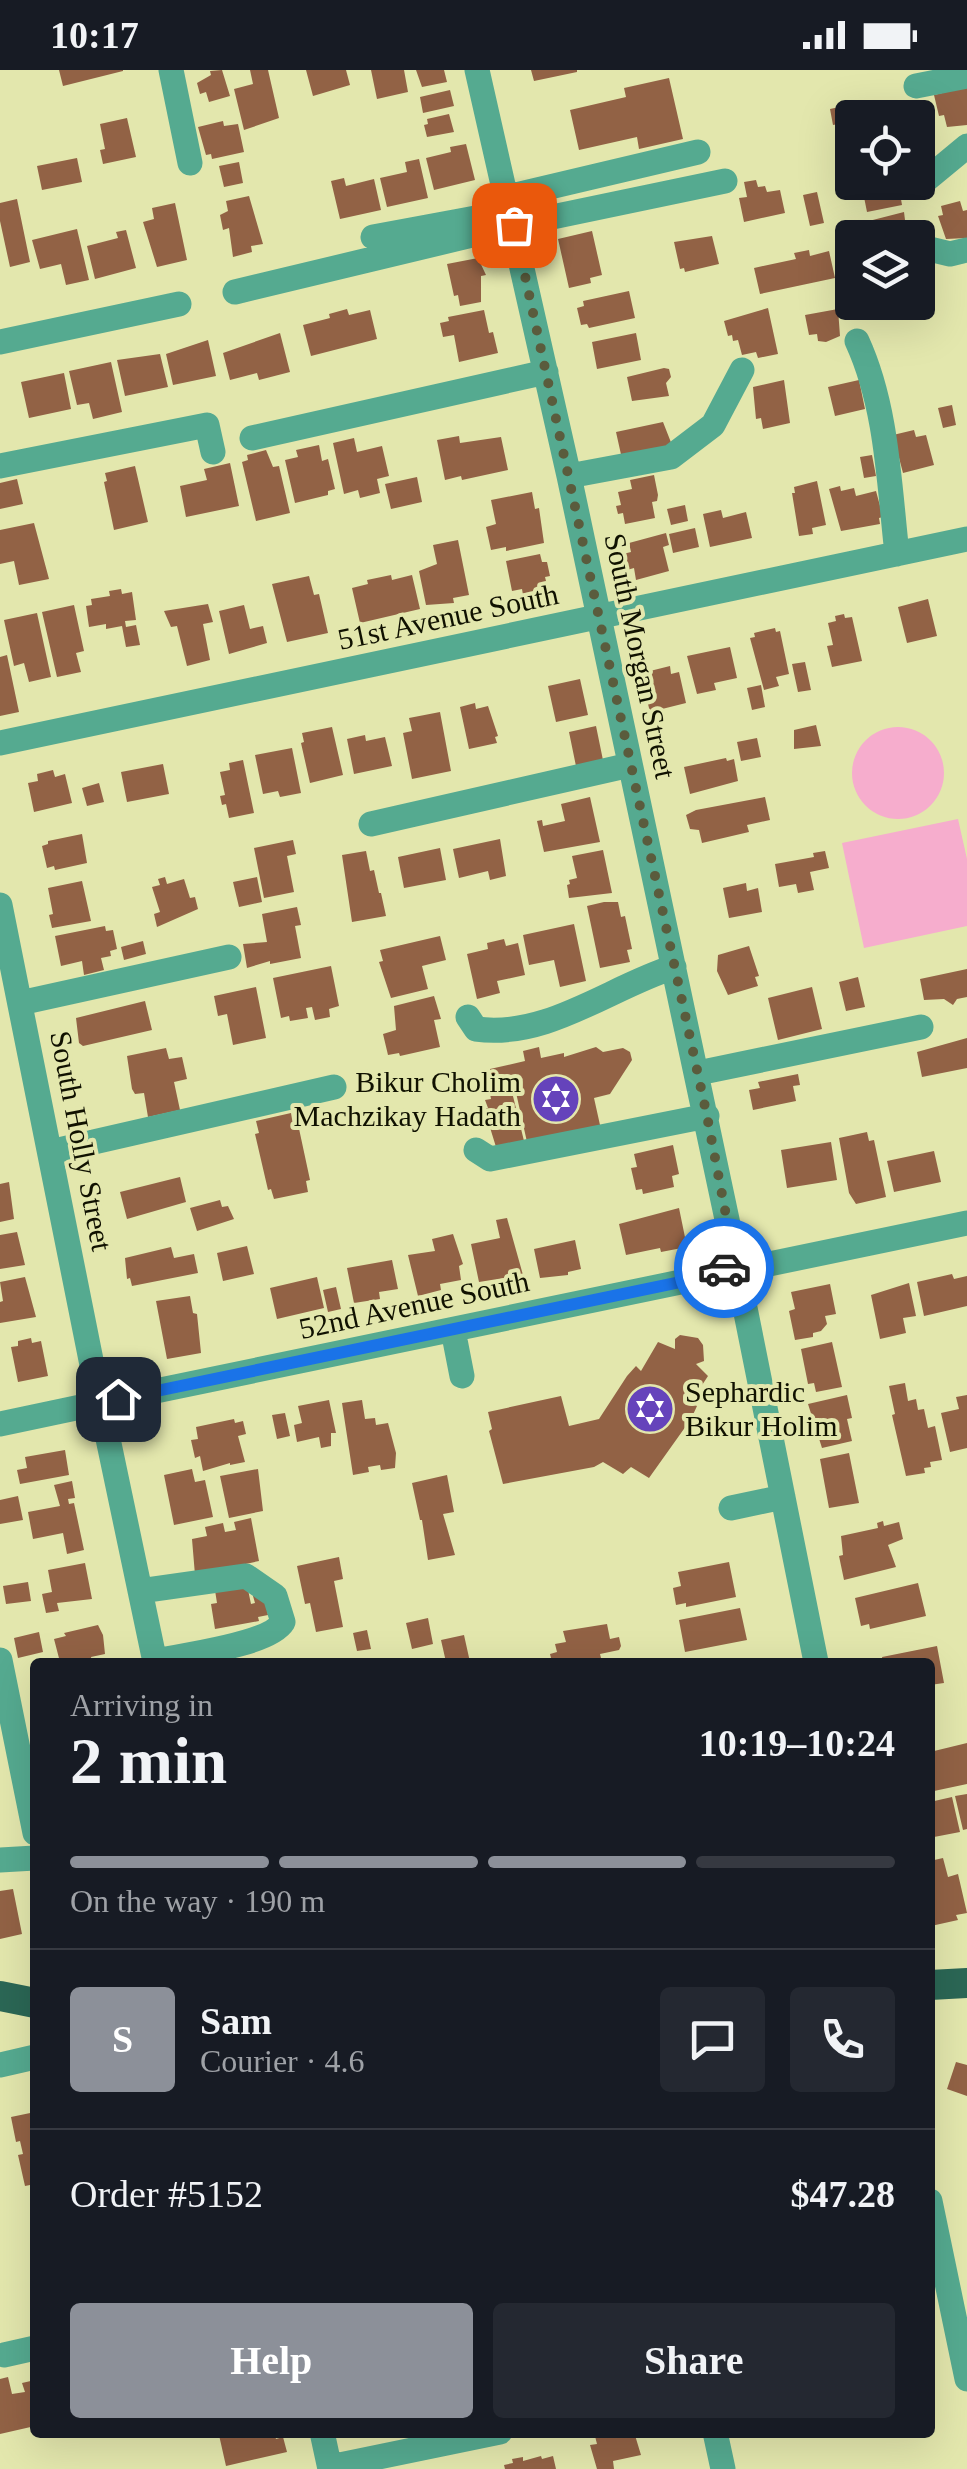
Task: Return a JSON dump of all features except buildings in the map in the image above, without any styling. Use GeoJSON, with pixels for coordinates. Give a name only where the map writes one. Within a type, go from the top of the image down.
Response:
{"type":"FeatureCollection","features":[{"type":"Feature","properties":{"kind":"main road"},"geometry":{"type":"LineString","coordinates":[[935,1985],[967,1982]]}},
{"type":"Feature","properties":{"kind":"main road"},"geometry":{"type":"LineString","coordinates":[[0,1996],[30,2002]]}},
{"type":"Feature","properties":{"kind":"street"},"geometry":{"type":"LineString","coordinates":[[171,70],[190,163]]}},
{"type":"Feature","properties":{"kind":"street","name":"South Morgan Street"},"geometry":{"type":"LineString","coordinates":[[477,70],[698,1073],[815,1658]]}},
{"type":"Feature","properties":{"kind":"street"},"geometry":{"type":"LineString","coordinates":[[916,86],[967,76]]}},
{"type":"Feature","properties":{"kind":"street"},"geometry":{"type":"LineString","coordinates":[[935,173],[967,146]]}},
{"type":"Feature","properties":{"kind":"street"},"geometry":{"type":"LineString","coordinates":[[235,292],[698,152]]}},
{"type":"Feature","properties":{"kind":"street"},"geometry":{"type":"LineString","coordinates":[[373,237],[511,211],[725,181]]}},
{"type":"Feature","properties":{"kind":"street"},"geometry":{"type":"LineString","coordinates":[[935,250],[950,254],[967,250]]}},
{"type":"Feature","properties":{"kind":"street"},"geometry":{"type":"LineString","coordinates":[[0,342],[180,304]]}},
{"type":"Feature","properties":{"kind":"street"},"geometry":{"type":"LineString","coordinates":[[856,342],[869,368],[882,433],[897,554]]}},
{"type":"Feature","properties":{"kind":"street"},"geometry":{"type":"LineString","coordinates":[[569,476],[671,456],[714,425],[742,370]]}},
{"type":"Feature","properties":{"kind":"street"},"geometry":{"type":"LineString","coordinates":[[252,438],[546,372]]}},
{"type":"Feature","properties":{"kind":"street"},"geometry":{"type":"LineString","coordinates":[[0,466],[207,425],[214,452]]}},
{"type":"Feature","properties":{"kind":"street","name":"51st Avenue South"},"geometry":{"type":"LineString","coordinates":[[0,744],[967,539]]}},
{"type":"Feature","properties":{"kind":"street"},"geometry":{"type":"LineString","coordinates":[[371,824],[630,765]]}},
{"type":"Feature","properties":{"kind":"street","name":"South Holly Street"},"geometry":{"type":"LineString","coordinates":[[0,905],[154,1658]]}},
{"type":"Feature","properties":{"kind":"street"},"geometry":{"type":"LineString","coordinates":[[20,1003],[229,958]]}},
{"type":"Feature","properties":{"kind":"street"},"geometry":{"type":"LineString","coordinates":[[468,1017],[476,1030],[496,1032],[546,1020],[674,967]]}},
{"type":"Feature","properties":{"kind":"street"},"geometry":{"type":"LineString","coordinates":[[698,1073],[921,1027]]}},
{"type":"Feature","properties":{"kind":"street"},"geometry":{"type":"LineString","coordinates":[[50,1152],[334,1087]]}},
{"type":"Feature","properties":{"kind":"street"},"geometry":{"type":"LineString","coordinates":[[476,1150],[490,1158],[707,1116]]}},
{"type":"Feature","properties":{"kind":"street","name":"52nd Avenue South"},"geometry":{"type":"LineString","coordinates":[[0,1424],[967,1223]]}},
{"type":"Feature","properties":{"kind":"street"},"geometry":{"type":"LineString","coordinates":[[453,1330],[462,1376]]}},
{"type":"Feature","properties":{"kind":"street"},"geometry":{"type":"LineString","coordinates":[[730,1508],[783,1497]]}},
{"type":"Feature","properties":{"kind":"street"},"geometry":{"type":"LineString","coordinates":[[140,1592],[246,1576],[276,1596],[283,1622],[277,1632],[173,1658]]}},
{"type":"Feature","properties":{"kind":"street"},"geometry":{"type":"LineString","coordinates":[[0,1660],[30,1807]]}},
{"type":"Feature","properties":{"kind":"street"},"geometry":{"type":"LineString","coordinates":[[0,1860],[30,1858]]}},
{"type":"Feature","properties":{"kind":"street"},"geometry":{"type":"LineString","coordinates":[[0,2065],[30,2059]]}},
{"type":"Feature","properties":{"kind":"street"},"geometry":{"type":"LineString","coordinates":[[936,2263],[961,2318],[967,2379]]}},
{"type":"Feature","properties":{"kind":"street"},"geometry":{"type":"LineString","coordinates":[[4,2354],[30,2349]]}},
{"type":"Feature","properties":{"kind":"street"},"geometry":{"type":"LineString","coordinates":[[323,2438],[330,2468],[472,2438]]}},
{"type":"Feature","properties":{"kind":"street"},"geometry":{"type":"LineString","coordinates":[[716,2438],[723,2469]]}},
{"type":"Feature","properties":{"kind":"shaded area"},"geometry":{"type":"Polygon","coordinates":[[[898,727],[915,731],[930,741],[940,756],[944,773],[940,790],[930,805],[915,815],[898,819],[881,815],[866,805],[856,790],[852,773],[856,756],[866,741],[881,731],[898,727]]]}},
{"type":"Feature","properties":{"kind":"shaded area"},"geometry":{"type":"Polygon","coordinates":[[[958,819],[967,859],[967,926],[864,948],[842,843],[958,819]]]}},
{"type":"Feature","properties":{"kind":"way so far"},"geometry":{"type":"LineString","coordinates":[[514,225],[707,1116],[734,1257],[724,1268]]}},
{"type":"Feature","properties":{"kind":"place","name":"Bikur Cholim Machzikay Hadath"},"geometry":{"type":"Point","coordinates":[556,1099]}},
{"type":"Feature","properties":{"kind":"place","name":"Sephardic Bikur Holim"},"geometry":{"type":"Point","coordinates":[650,1409]}},
{"type":"Feature","properties":{"kind":"route"},"geometry":{"type":"LineString","coordinates":[[118,1399],[724,1273],[724,1268]]}}]}
